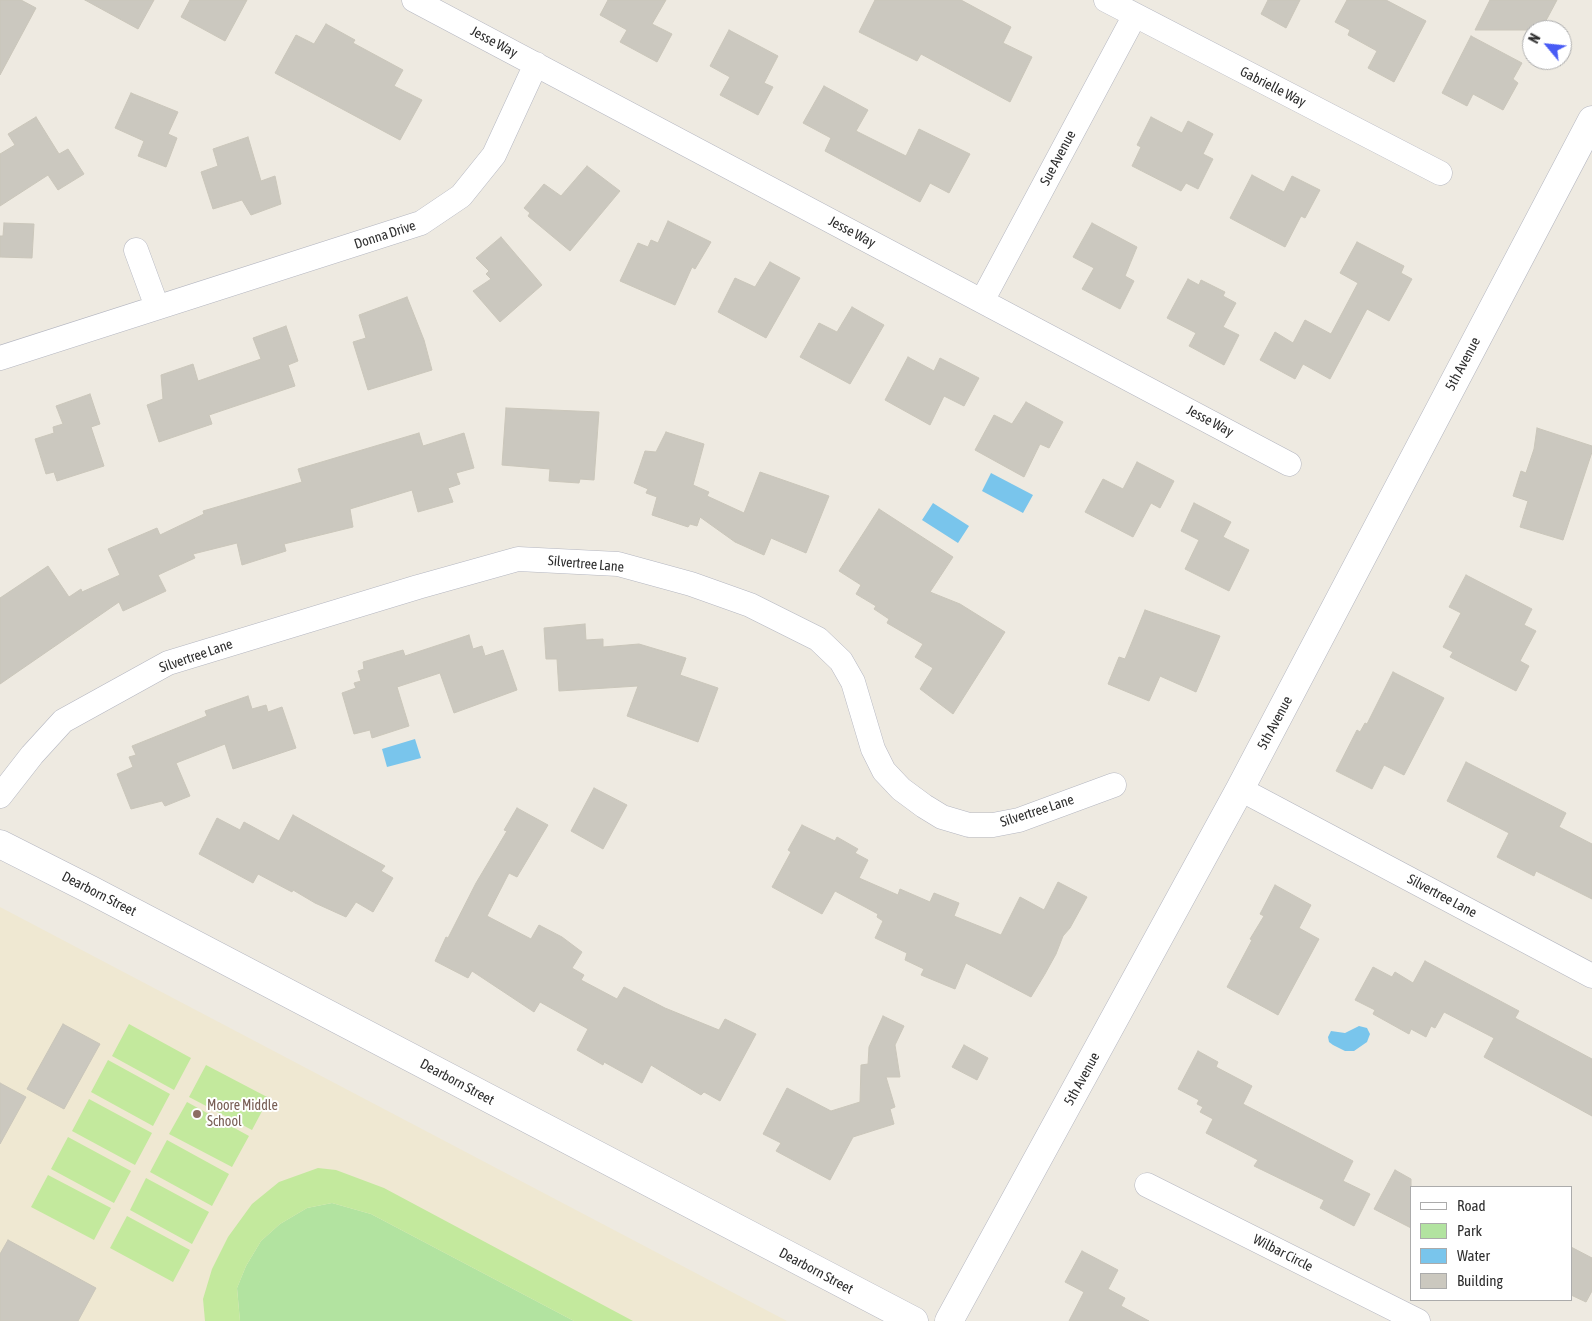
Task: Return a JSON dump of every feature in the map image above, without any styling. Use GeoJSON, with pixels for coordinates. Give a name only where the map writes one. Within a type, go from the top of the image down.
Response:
{"type":"FeatureCollection","features":[{"type":"Feature","properties":{"kind":"main road","name":"5th Avenue"},"geometry":{"type":"LineString","coordinates":[[950,1321],[1240,789],[1592,120]]}},
{"type":"Feature","properties":{"kind":"main road","name":"Dearborn Street"},"geometry":{"type":"LineString","coordinates":[[0,844],[914,1321]]}},
{"type":"Feature","properties":{"kind":"street","name":"Jesse Way"},"geometry":{"type":"LineString","coordinates":[[414,0],[1290,464]]}},
{"type":"Feature","properties":{"kind":"street","name":"Gabrielle Way"},"geometry":{"type":"LineString","coordinates":[[1106,0],[1440,173]]}},
{"type":"Feature","properties":{"kind":"street","name":"Sue Avenue"},"geometry":{"type":"LineString","coordinates":[[982,301],[1135,15]]}},
{"type":"Feature","properties":{"kind":"street","name":"Donna Drive"},"geometry":{"type":"LineString","coordinates":[[0,358],[421,223],[461,196],[494,155],[536,64]]}},
{"type":"Feature","properties":{"kind":"street"},"geometry":{"type":"LineString","coordinates":[[136,250],[157,307]]}},
{"type":"Feature","properties":{"kind":"street","name":"Silvertree Lane"},"geometry":{"type":"LineString","coordinates":[[0,796],[32,755],[63,721],[168,663],[418,587],[518,559],[618,564],[691,584],[750,605],[818,639],[841,661],[853,682],[873,749],[884,771],[909,795],[942,816],[969,825],[993,825],[1019,820],[1114,785]]}},
{"type":"Feature","properties":{"kind":"street","name":"Silvertree Lane"},"geometry":{"type":"LineString","coordinates":[[1240,789],[1592,976]]}},
{"type":"Feature","properties":{"kind":"street","name":"Wilbar Circle"},"geometry":{"type":"LineString","coordinates":[[1147,1185],[1418,1321]]}},
{"type":"Feature","properties":{"kind":"shaded area","name":"Moore Middle School"},"geometry":{"type":"Polygon","coordinates":[[[0,907],[787,1321],[0,1321],[0,907]]]}},
{"type":"Feature","properties":{"kind":"green space"},"geometry":{"type":"Polygon","coordinates":[[[129,1024],[191,1058],[174,1090],[112,1056],[129,1024]]]}},
{"type":"Feature","properties":{"kind":"green space"},"geometry":{"type":"Polygon","coordinates":[[[108,1060],[170,1094],[153,1126],[91,1092],[108,1060]]]}},
{"type":"Feature","properties":{"kind":"green space"},"geometry":{"type":"Polygon","coordinates":[[[206,1065],[269,1098],[252,1130],[189,1097],[206,1065]]]}},
{"type":"Feature","properties":{"kind":"green space"},"geometry":{"type":"Polygon","coordinates":[[[89,1099],[152,1133],[135,1165],[72,1131],[89,1099]]]}},
{"type":"Feature","properties":{"kind":"green space"},"geometry":{"type":"Polygon","coordinates":[[[187,1102],[249,1136],[232,1167],[169,1134],[187,1102]]]}},
{"type":"Feature","properties":{"kind":"green space"},"geometry":{"type":"Polygon","coordinates":[[[68,1137],[131,1171],[114,1203],[51,1169],[68,1137]]]}},
{"type":"Feature","properties":{"kind":"green space"},"geometry":{"type":"Polygon","coordinates":[[[167,1140],[229,1174],[212,1206],[150,1172],[167,1140]]]}},
{"type":"Feature","properties":{"kind":"green space"},"geometry":{"type":"Polygon","coordinates":[[[318,1168],[336,1170],[384,1188],[633,1321],[574,1321],[371,1214],[332,1203],[307,1208],[280,1224],[261,1241],[246,1266],[237,1288],[240,1321],[205,1321],[203,1299],[212,1269],[228,1237],[252,1204],[279,1182],[318,1168]]]}},
{"type":"Feature","properties":{"kind":"green space"},"geometry":{"type":"Polygon","coordinates":[[[48,1175],[111,1208],[94,1240],[31,1207],[48,1175]]]}},
{"type":"Feature","properties":{"kind":"green space"},"geometry":{"type":"Polygon","coordinates":[[[146,1178],[209,1212],[192,1244],[130,1210],[146,1178]]]}},
{"type":"Feature","properties":{"kind":"green space"},"geometry":{"type":"Polygon","coordinates":[[[332,1203],[371,1214],[574,1321],[240,1321],[237,1288],[246,1266],[261,1241],[280,1224],[307,1208],[332,1203]]]}},
{"type":"Feature","properties":{"kind":"green space"},"geometry":{"type":"Polygon","coordinates":[[[127,1216],[190,1250],[173,1282],[110,1248],[127,1216]]]}},
{"type":"Feature","properties":{"kind":"water"},"geometry":{"type":"Polygon","coordinates":[[[991,473],[1033,495],[1023,513],[982,491],[991,473]]]}},
{"type":"Feature","properties":{"kind":"water"},"geometry":{"type":"Polygon","coordinates":[[[933,503],[969,526],[958,543],[922,520],[933,503]]]}},
{"type":"Feature","properties":{"kind":"water"},"geometry":{"type":"Polygon","coordinates":[[[415,739],[421,758],[387,767],[382,749],[415,739]]]}},
{"type":"Feature","properties":{"kind":"water"},"geometry":{"type":"Polygon","coordinates":[[[1359,1026],[1367,1028],[1370,1034],[1367,1042],[1354,1051],[1345,1051],[1329,1042],[1328,1037],[1331,1031],[1345,1033],[1359,1026]]]}},
{"type":"Feature","properties":{"kind":"building"},"geometry":{"type":"Polygon","coordinates":[[[0,0],[21,0],[36,8],[0,75],[0,0]]]}},
{"type":"Feature","properties":{"kind":"building"},"geometry":{"type":"Polygon","coordinates":[[[85,0],[154,0],[138,29],[85,0]]]}},
{"type":"Feature","properties":{"kind":"building"},"geometry":{"type":"Polygon","coordinates":[[[190,0],[247,0],[225,41],[181,17],[190,0]]]}},
{"type":"Feature","properties":{"kind":"building"},"geometry":{"type":"Polygon","coordinates":[[[608,0],[666,0],[652,24],[672,34],[657,62],[620,42],[627,30],[600,15],[608,0]]]}},
{"type":"Feature","properties":{"kind":"building"},"geometry":{"type":"Polygon","coordinates":[[[875,0],[961,0],[1011,27],[1003,43],[1032,57],[1010,102],[921,54],[917,61],[859,32],[875,0]]]}},
{"type":"Feature","properties":{"kind":"building"},"geometry":{"type":"Polygon","coordinates":[[[1268,0],[1300,0],[1286,28],[1261,14],[1268,0]]]}},
{"type":"Feature","properties":{"kind":"building"},"geometry":{"type":"Polygon","coordinates":[[[1347,0],[1386,0],[1426,21],[1394,82],[1368,68],[1377,51],[1348,35],[1350,30],[1335,22],[1347,0]]]}},
{"type":"Feature","properties":{"kind":"building"},"geometry":{"type":"Polygon","coordinates":[[[1490,0],[1557,0],[1546,20],[1522,20],[1522,30],[1475,30],[1490,0]]]}},
{"type":"Feature","properties":{"kind":"building"},"geometry":{"type":"Polygon","coordinates":[[[326,24],[355,40],[353,43],[403,70],[394,86],[422,100],[400,140],[275,73],[296,35],[314,44],[326,24]]]}},
{"type":"Feature","properties":{"kind":"building"},"geometry":{"type":"Polygon","coordinates":[[[729,30],[778,56],[764,83],[773,87],[758,115],[720,95],[730,77],[710,66],[729,30]]]}},
{"type":"Feature","properties":{"kind":"building"},"geometry":{"type":"Polygon","coordinates":[[[1471,36],[1522,63],[1513,79],[1518,83],[1503,110],[1473,94],[1467,106],[1442,93],[1471,36]]]}},
{"type":"Feature","properties":{"kind":"building"},"geometry":{"type":"Polygon","coordinates":[[[824,86],[868,110],[856,131],[906,156],[919,129],[970,154],[949,193],[930,183],[920,202],[825,151],[831,138],[803,123],[824,86]]]}},
{"type":"Feature","properties":{"kind":"building"},"geometry":{"type":"Polygon","coordinates":[[[131,93],[178,112],[168,134],[177,138],[166,167],[138,156],[144,141],[115,128],[131,93]]]}},
{"type":"Feature","properties":{"kind":"building"},"geometry":{"type":"Polygon","coordinates":[[[36,117],[59,154],[68,149],[84,174],[58,190],[48,175],[0,206],[0,154],[15,145],[8,134],[36,117]]]}},
{"type":"Feature","properties":{"kind":"building"},"geometry":{"type":"Polygon","coordinates":[[[1151,117],[1182,133],[1188,121],[1213,134],[1203,154],[1213,159],[1198,189],[1186,183],[1181,191],[1132,166],[1141,147],[1137,145],[1151,117]]]}},
{"type":"Feature","properties":{"kind":"building"},"geometry":{"type":"Polygon","coordinates":[[[248,137],[261,181],[275,176],[281,204],[251,215],[242,200],[213,209],[201,172],[218,166],[213,149],[248,137]]]}},
{"type":"Feature","properties":{"kind":"building"},"geometry":{"type":"Polygon","coordinates":[[[587,166],[620,191],[570,251],[528,216],[530,213],[524,208],[544,184],[561,196],[587,166]]]}},
{"type":"Feature","properties":{"kind":"building"},"geometry":{"type":"Polygon","coordinates":[[[1252,175],[1284,192],[1292,176],[1320,190],[1305,218],[1301,216],[1285,247],[1230,218],[1252,175]]]}},
{"type":"Feature","properties":{"kind":"building"},"geometry":{"type":"Polygon","coordinates":[[[668,221],[711,242],[695,269],[692,267],[675,305],[620,281],[638,243],[648,247],[651,240],[658,243],[668,221]]]}},
{"type":"Feature","properties":{"kind":"building"},"geometry":{"type":"Polygon","coordinates":[[[4,223],[34,224],[32,258],[0,257],[0,236],[3,236],[4,223]]]}},
{"type":"Feature","properties":{"kind":"building"},"geometry":{"type":"Polygon","coordinates":[[[1092,223],[1137,247],[1125,276],[1134,281],[1120,309],[1082,289],[1094,268],[1073,257],[1092,223]]]}},
{"type":"Feature","properties":{"kind":"building"},"geometry":{"type":"Polygon","coordinates":[[[501,237],[542,285],[500,322],[473,291],[491,279],[486,274],[489,271],[476,258],[501,237]]]}},
{"type":"Feature","properties":{"kind":"building"},"geometry":{"type":"Polygon","coordinates":[[[1357,242],[1404,266],[1401,273],[1412,279],[1389,321],[1367,309],[1330,379],[1303,364],[1295,379],[1260,360],[1275,332],[1293,343],[1305,320],[1331,334],[1358,283],[1340,273],[1357,242]]]}},
{"type":"Feature","properties":{"kind":"building"},"geometry":{"type":"Polygon","coordinates":[[[770,262],[800,278],[766,338],[718,312],[735,278],[755,287],[770,262]]]}},
{"type":"Feature","properties":{"kind":"building"},"geometry":{"type":"Polygon","coordinates":[[[1188,279],[1199,285],[1201,280],[1225,292],[1223,296],[1236,303],[1223,327],[1239,335],[1224,365],[1189,346],[1196,333],[1167,318],[1188,279]]]}},
{"type":"Feature","properties":{"kind":"building"},"geometry":{"type":"Polygon","coordinates":[[[407,297],[424,340],[432,370],[368,390],[353,342],[366,338],[359,315],[407,297]]]}},
{"type":"Feature","properties":{"kind":"building"},"geometry":{"type":"Polygon","coordinates":[[[852,307],[884,325],[850,384],[800,357],[819,323],[837,332],[852,307]]]}},
{"type":"Feature","properties":{"kind":"building"},"geometry":{"type":"Polygon","coordinates":[[[286,326],[298,361],[288,365],[295,386],[209,415],[212,424],[159,442],[147,405],[163,399],[161,375],[193,364],[198,381],[261,359],[253,338],[286,326]]]}},
{"type":"Feature","properties":{"kind":"building"},"geometry":{"type":"Polygon","coordinates":[[[908,357],[934,371],[940,358],[979,378],[964,406],[944,396],[930,425],[885,400],[908,357]]]}},
{"type":"Feature","properties":{"kind":"building"},"geometry":{"type":"Polygon","coordinates":[[[90,394],[100,424],[91,427],[104,466],[57,481],[54,472],[46,474],[35,439],[54,433],[53,427],[63,424],[56,406],[90,394]]]}},
{"type":"Feature","properties":{"kind":"building"},"geometry":{"type":"Polygon","coordinates":[[[1026,402],[1063,422],[1049,448],[1040,444],[1024,477],[975,450],[994,415],[1012,424],[1026,402]]]}},
{"type":"Feature","properties":{"kind":"building"},"geometry":{"type":"Polygon","coordinates":[[[506,408],[599,412],[594,480],[580,479],[579,483],[549,481],[550,469],[502,465],[506,408]]]}},
{"type":"Feature","properties":{"kind":"building"},"geometry":{"type":"Polygon","coordinates":[[[1537,428],[1592,446],[1592,452],[1563,540],[1520,527],[1528,501],[1513,496],[1521,471],[1526,473],[1534,449],[1537,428]]]}},
{"type":"Feature","properties":{"kind":"building"},"geometry":{"type":"Polygon","coordinates":[[[666,432],[704,444],[693,485],[709,492],[707,496],[744,513],[760,472],[829,496],[806,553],[771,538],[764,555],[735,542],[700,517],[697,526],[690,524],[688,527],[652,515],[657,497],[646,493],[648,489],[634,483],[645,451],[656,452],[666,432]]]}},
{"type":"Feature","properties":{"kind":"building"},"geometry":{"type":"Polygon","coordinates":[[[419,433],[423,446],[464,433],[474,468],[456,473],[460,484],[448,488],[453,502],[418,512],[412,490],[350,509],[353,527],[284,544],[286,551],[242,565],[237,543],[193,554],[195,558],[158,575],[166,591],[123,611],[119,602],[0,684],[0,598],[48,566],[69,597],[81,589],[82,592],[120,575],[108,549],[157,528],[160,535],[204,514],[203,511],[302,482],[298,469],[419,433]]]}},
{"type":"Feature","properties":{"kind":"building"},"geometry":{"type":"Polygon","coordinates":[[[1137,462],[1174,481],[1160,508],[1151,503],[1133,537],[1085,512],[1103,479],[1123,489],[1137,462]]]}},
{"type":"Feature","properties":{"kind":"building"},"geometry":{"type":"Polygon","coordinates":[[[1194,503],[1231,522],[1223,537],[1249,550],[1229,591],[1185,569],[1199,540],[1181,531],[1194,503]]]}},
{"type":"Feature","properties":{"kind":"building"},"geometry":{"type":"Polygon","coordinates":[[[879,509],[953,557],[930,592],[960,604],[1005,632],[953,714],[920,689],[933,668],[915,657],[923,644],[887,623],[889,619],[874,609],[876,606],[856,594],[861,585],[839,571],[879,509]]]}},
{"type":"Feature","properties":{"kind":"building"},"geometry":{"type":"Polygon","coordinates":[[[1466,575],[1532,609],[1524,625],[1536,631],[1520,661],[1529,666],[1516,691],[1450,657],[1453,652],[1443,647],[1461,613],[1449,607],[1466,575]]]}},
{"type":"Feature","properties":{"kind":"building"},"geometry":{"type":"Polygon","coordinates":[[[1145,610],[1220,636],[1196,692],[1160,676],[1149,701],[1108,684],[1119,657],[1125,659],[1145,610]]]}},
{"type":"Feature","properties":{"kind":"building"},"geometry":{"type":"Polygon","coordinates":[[[585,624],[586,640],[603,639],[603,647],[639,644],[686,658],[680,675],[718,688],[698,742],[627,716],[638,686],[559,691],[557,659],[546,659],[544,628],[585,624]]]}},
{"type":"Feature","properties":{"kind":"building"},"geometry":{"type":"Polygon","coordinates":[[[469,635],[473,649],[482,646],[485,656],[503,650],[517,690],[454,713],[440,673],[397,687],[409,726],[372,738],[370,730],[354,734],[342,693],[356,688],[354,683],[361,681],[358,671],[364,669],[363,662],[403,650],[405,656],[469,635]]]}},
{"type":"Feature","properties":{"kind":"building"},"geometry":{"type":"Polygon","coordinates":[[[1393,672],[1444,698],[1404,775],[1384,765],[1372,789],[1336,771],[1357,730],[1360,732],[1365,723],[1367,724],[1393,672]]]}},
{"type":"Feature","properties":{"kind":"building"},"geometry":{"type":"Polygon","coordinates":[[[248,696],[252,709],[266,705],[268,712],[282,707],[296,748],[233,769],[225,744],[176,763],[190,796],[165,806],[162,801],[131,809],[117,774],[133,767],[129,757],[136,755],[132,746],[207,716],[205,711],[248,696]]]}},
{"type":"Feature","properties":{"kind":"building"},"geometry":{"type":"Polygon","coordinates":[[[1466,762],[1566,813],[1559,827],[1592,844],[1592,899],[1536,871],[1534,876],[1497,857],[1509,833],[1447,801],[1466,762]]]}},
{"type":"Feature","properties":{"kind":"building"},"geometry":{"type":"Polygon","coordinates":[[[594,788],[627,805],[603,849],[571,831],[594,788]]]}},
{"type":"Feature","properties":{"kind":"building"},"geometry":{"type":"Polygon","coordinates":[[[517,808],[548,825],[517,877],[509,873],[487,916],[531,939],[539,925],[562,937],[582,952],[572,968],[584,975],[581,980],[617,999],[624,987],[665,1008],[719,1030],[725,1019],[756,1034],[720,1101],[704,1092],[701,1095],[651,1065],[642,1083],[604,1062],[603,1065],[577,1050],[588,1029],[540,1002],[534,1012],[472,971],[468,978],[435,961],[446,937],[448,938],[476,883],[507,831],[504,830],[517,808]]]}},
{"type":"Feature","properties":{"kind":"building"},"geometry":{"type":"Polygon","coordinates":[[[293,815],[385,866],[381,871],[393,878],[373,912],[356,902],[346,917],[258,874],[253,883],[199,854],[217,818],[240,830],[244,822],[279,841],[293,815]]]}},
{"type":"Feature","properties":{"kind":"building"},"geometry":{"type":"Polygon","coordinates":[[[802,825],[835,841],[837,837],[858,849],[855,853],[868,860],[859,878],[898,895],[900,889],[930,902],[934,893],[959,903],[954,916],[1001,935],[1020,897],[1044,910],[1058,882],[1087,897],[1070,928],[1063,936],[1056,954],[1031,997],[966,963],[955,989],[921,975],[924,969],[905,960],[907,953],[875,938],[883,921],[877,917],[878,914],[835,891],[822,914],[772,887],[791,852],[788,850],[802,825]]]}},
{"type":"Feature","properties":{"kind":"building"},"geometry":{"type":"Polygon","coordinates":[[[1275,885],[1311,905],[1299,928],[1319,939],[1278,1015],[1227,987],[1252,940],[1250,939],[1264,916],[1260,914],[1275,885]]]}},
{"type":"Feature","properties":{"kind":"building"},"geometry":{"type":"Polygon","coordinates":[[[1425,961],[1519,1011],[1515,1018],[1592,1059],[1592,1116],[1484,1057],[1494,1038],[1444,1012],[1435,1028],[1431,1026],[1426,1037],[1411,1029],[1409,1034],[1373,1014],[1375,1010],[1355,1000],[1373,967],[1392,977],[1395,972],[1413,983],[1425,961]]]}},
{"type":"Feature","properties":{"kind":"building"},"geometry":{"type":"Polygon","coordinates":[[[883,1016],[904,1026],[895,1045],[900,1077],[886,1077],[895,1107],[890,1109],[894,1124],[853,1137],[830,1180],[776,1151],[781,1143],[763,1134],[787,1088],[831,1111],[860,1102],[861,1065],[868,1064],[869,1047],[883,1016]]]}},
{"type":"Feature","properties":{"kind":"building"},"geometry":{"type":"Polygon","coordinates":[[[63,1024],[100,1044],[64,1109],[27,1089],[63,1024]]]}},
{"type":"Feature","properties":{"kind":"building"},"geometry":{"type":"Polygon","coordinates":[[[964,1045],[988,1058],[977,1080],[952,1067],[964,1045]]]}},
{"type":"Feature","properties":{"kind":"building"},"geometry":{"type":"Polygon","coordinates":[[[1198,1051],[1218,1062],[1216,1067],[1252,1086],[1243,1104],[1353,1161],[1343,1181],[1370,1194],[1354,1226],[1320,1208],[1324,1200],[1254,1166],[1258,1160],[1206,1133],[1213,1119],[1200,1112],[1203,1107],[1197,1104],[1199,1100],[1178,1089],[1198,1051]]]}},
{"type":"Feature","properties":{"kind":"building"},"geometry":{"type":"Polygon","coordinates":[[[0,1083],[26,1097],[0,1144],[0,1083]]]}},
{"type":"Feature","properties":{"kind":"building"},"geometry":{"type":"Polygon","coordinates":[[[1395,1170],[1411,1179],[1410,1227],[1374,1209],[1395,1170]]]}},
{"type":"Feature","properties":{"kind":"building"},"geometry":{"type":"Polygon","coordinates":[[[8,1240],[96,1288],[78,1321],[0,1321],[0,1254],[8,1240]]]}},
{"type":"Feature","properties":{"kind":"building"},"geometry":{"type":"Polygon","coordinates":[[[1572,1248],[1592,1258],[1592,1291],[1586,1302],[1572,1295],[1572,1248]]]}},
{"type":"Feature","properties":{"kind":"building"},"geometry":{"type":"Polygon","coordinates":[[[1082,1251],[1118,1270],[1108,1289],[1125,1298],[1121,1306],[1149,1321],[1069,1321],[1084,1292],[1065,1282],[1082,1251]]]}},
{"type":"Feature","properties":{"kind":"place","name":"Moore Middle School"},"geometry":{"type":"Point","coordinates":[197,1114]}}]}
